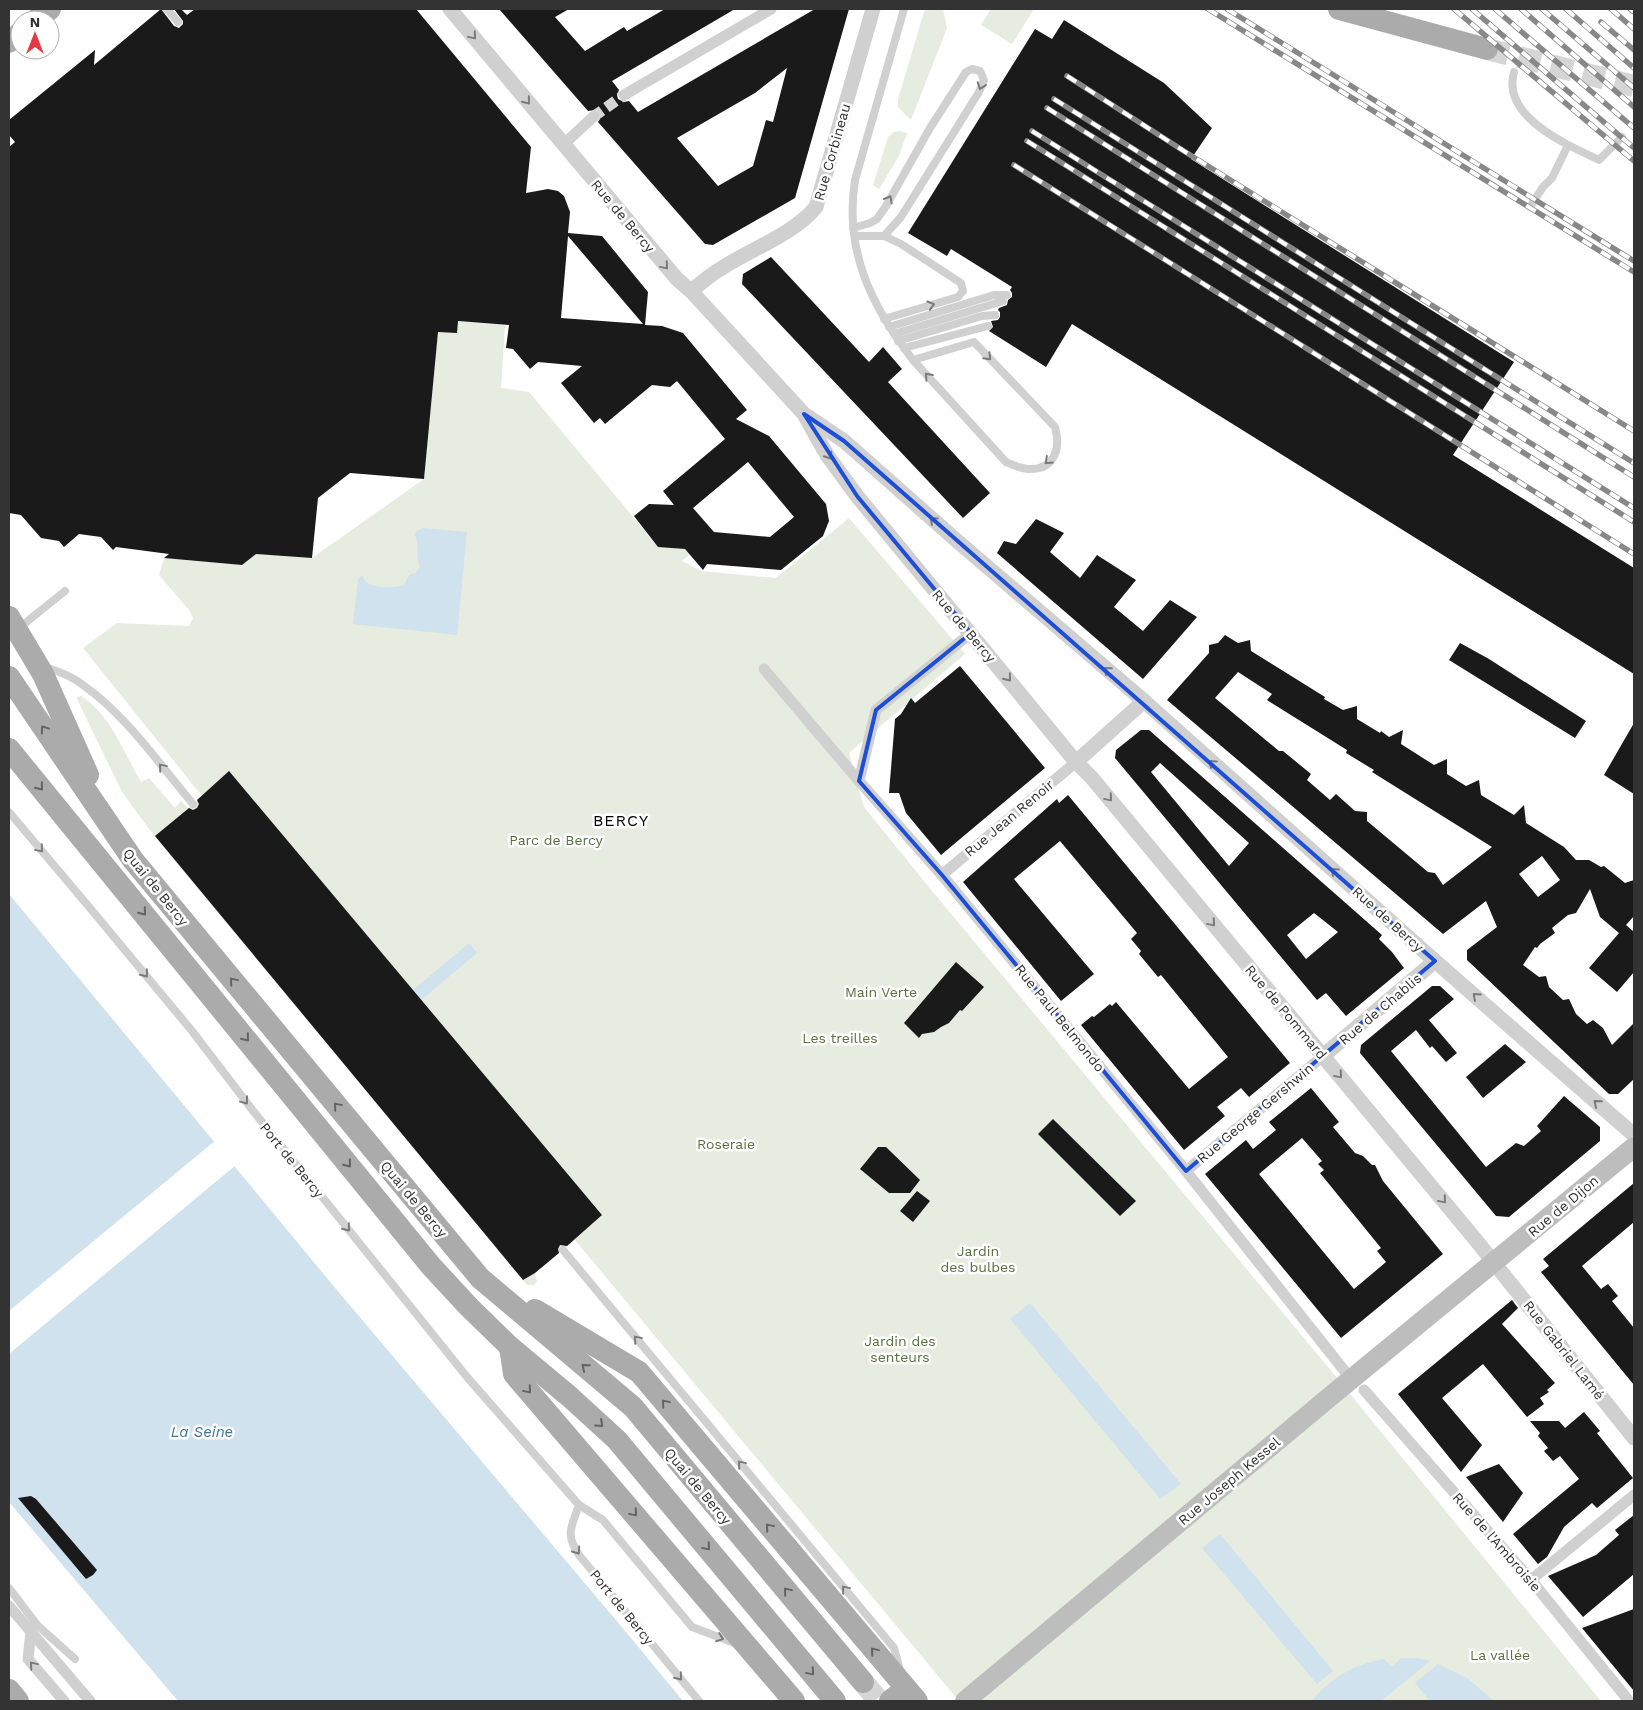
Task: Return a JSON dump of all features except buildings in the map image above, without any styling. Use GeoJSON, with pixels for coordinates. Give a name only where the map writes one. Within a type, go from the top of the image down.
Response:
{"type":"FeatureCollection","features":[{"type":"Feature","properties":{"kind":"main road"},"geometry":{"type":"LineString","coordinates":[[1339,9],[1487,49]]}},
{"type":"Feature","properties":{"kind":"main road"},"geometry":{"type":"LineString","coordinates":[[13,623],[37,664],[111,827]]}},
{"type":"Feature","properties":{"kind":"main road","name":"Quai de Bercy"},"geometry":{"type":"LineString","coordinates":[[9,677],[133,860],[480,1278],[633,1407],[863,1682]]}},
{"type":"Feature","properties":{"kind":"main road","name":"Quai de Bercy"},"geometry":{"type":"LineString","coordinates":[[9,749],[431,1266],[510,1347],[570,1397],[617,1440],[835,1701]]}},
{"type":"Feature","properties":{"kind":"main road","name":"Rue de Dijon"},"geometry":{"type":"LineString","coordinates":[[1494,1263],[1634,1145]]}},
{"type":"Feature","properties":{"kind":"main road","name":"Rue Joseph Kessel"},"geometry":{"type":"LineString","coordinates":[[965,1701],[1332,1395],[1494,1263]]}},
{"type":"Feature","properties":{"kind":"main road"},"geometry":{"type":"LineString","coordinates":[[480,1278],[639,1372],[904,1697]]}},
{"type":"Feature","properties":{"kind":"main road"},"geometry":{"type":"LineString","coordinates":[[510,1347],[514,1374],[794,1701]]}},
{"type":"Feature","properties":{"kind":"main road"},"geometry":{"type":"LineString","coordinates":[[9,1690],[18,1701]]}},
{"type":"Feature","properties":{"kind":"street","name":"Rue de Bercy"},"geometry":{"type":"LineString","coordinates":[[450,9],[677,279],[691,291],[804,414],[828,455],[857,496],[1076,762]]}},
{"type":"Feature","properties":{"kind":"street"},"geometry":{"type":"LineString","coordinates":[[624,95],[771,9]]}},
{"type":"Feature","properties":{"kind":"street","name":"Rue Corbineau"},"geometry":{"type":"LineString","coordinates":[[691,291],[720,268],[778,236],[808,216],[816,207],[873,9]]}},
{"type":"Feature","properties":{"kind":"street"},"geometry":{"type":"LineString","coordinates":[[563,145],[593,117]]}},
{"type":"Feature","properties":{"kind":"street","name":"Rue de Bercy"},"geometry":{"type":"LineString","coordinates":[[804,414],[844,441],[1144,702],[1435,961],[1634,1145]]}},
{"type":"Feature","properties":{"kind":"street"},"geometry":{"type":"LineString","coordinates":[[859,781],[876,710],[971,633]]}},
{"type":"Feature","properties":{"kind":"street","name":"Rue Paul Belmondo"},"geometry":{"type":"LineString","coordinates":[[764,670],[942,875],[1186,1171],[1347,1374]]}},
{"type":"Feature","properties":{"kind":"street"},"geometry":{"type":"LineString","coordinates":[[1076,762],[1144,702]]}},
{"type":"Feature","properties":{"kind":"street","name":"Rue Jean Renoir"},"geometry":{"type":"LineString","coordinates":[[942,875],[1076,762]]}},
{"type":"Feature","properties":{"kind":"street","name":"Rue de Pommard"},"geometry":{"type":"LineString","coordinates":[[1076,762],[1098,786],[1494,1263]]}},
{"type":"Feature","properties":{"kind":"street","name":"Rue de Chablis"},"geometry":{"type":"LineString","coordinates":[[1323,1056],[1435,961]]}},
{"type":"Feature","properties":{"kind":"street","name":"Rue George Gershwin"},"geometry":{"type":"LineString","coordinates":[[1186,1171],[1323,1056]]}},
{"type":"Feature","properties":{"kind":"street","name":"Rue Gabriel Lamé"},"geometry":{"type":"LineString","coordinates":[[1494,1263],[1634,1438]]}},
{"type":"Feature","properties":{"kind":"street","name":"Rue de l'Ambroisie"},"geometry":{"type":"LineString","coordinates":[[1364,1390],[1531,1580],[1624,1700]]}},
{"type":"Feature","properties":{"kind":"street"},"geometry":{"type":"LineString","coordinates":[[1531,1580],[1634,1495]]}},
{"type":"Feature","properties":{"kind":"street"},"geometry":{"type":"LineString","coordinates":[[9,1606],[34,1628],[90,1701]]}},
{"type":"Feature","properties":{"kind":"street"},"geometry":{"type":"LineString","coordinates":[[34,1628],[28,1659],[64,1701]]}},
{"type":"Feature","properties":{"kind":"lane"},"geometry":{"type":"LineString","coordinates":[[167,9],[178,22]]}},
{"type":"Feature","properties":{"kind":"lane"},"geometry":{"type":"LineString","coordinates":[[904,9],[855,180],[852,200],[854,232],[860,265],[868,289],[889,327],[913,360],[1006,462],[1029,469],[1043,466],[1054,456],[1058,447],[1055,427],[974,342],[913,360]]}},
{"type":"Feature","properties":{"kind":"lane"},"geometry":{"type":"LineString","coordinates":[[854,232],[877,219],[930,128],[966,72],[972,69],[980,71],[984,80],[979,92],[901,216],[884,236]]}},
{"type":"Feature","properties":{"kind":"lane"},"geometry":{"type":"LineString","coordinates":[[1514,72],[1512,77],[1514,95],[1519,107],[1531,120],[1568,145],[1599,160],[1622,138]]}},
{"type":"Feature","properties":{"kind":"lane"},"geometry":{"type":"LineString","coordinates":[[1530,207],[1543,186],[1552,178],[1568,145]]}},
{"type":"Feature","properties":{"kind":"lane"},"geometry":{"type":"LineString","coordinates":[[854,232],[884,236],[901,244],[962,283],[963,290],[958,297],[884,319]]}},
{"type":"Feature","properties":{"kind":"lane"},"geometry":{"type":"LineString","coordinates":[[889,327],[987,297],[1003,294],[1005,298],[896,337]]}},
{"type":"Feature","properties":{"kind":"lane"},"geometry":{"type":"LineString","coordinates":[[896,337],[982,316],[995,315]]}},
{"type":"Feature","properties":{"kind":"lane"},"geometry":{"type":"LineString","coordinates":[[904,348],[988,326]]}},
{"type":"Feature","properties":{"kind":"lane"},"geometry":{"type":"LineString","coordinates":[[13,623],[65,591]]}},
{"type":"Feature","properties":{"kind":"lane"},"geometry":{"type":"LineString","coordinates":[[37,664],[60,672],[82,684],[114,709],[193,804]]}},
{"type":"Feature","properties":{"kind":"lane","name":"Port de Bercy"},"geometry":{"type":"LineString","coordinates":[[9,812],[192,1031],[254,1112],[467,1376],[579,1506],[603,1520],[692,1627],[748,1648]]}},
{"type":"Feature","properties":{"kind":"lane"},"geometry":{"type":"LineString","coordinates":[[563,1250],[894,1648],[904,1697]]}},
{"type":"Feature","properties":{"kind":"lane","name":"Port de Bercy"},"geometry":{"type":"LineString","coordinates":[[579,1506],[570,1532],[571,1542],[579,1555],[699,1701]]}},
{"type":"Feature","properties":{"kind":"lane"},"geometry":{"type":"LineString","coordinates":[[9,1588],[34,1628],[75,1659]]}},
{"type":"Feature","properties":{"kind":"highlighted area"},"geometry":{"type":"Polygon","coordinates":[[[804,414],[844,441],[1435,961],[1186,1171],[942,875],[859,781],[876,710],[971,633],[857,496],[804,414]]]}},
{"type":"Feature","properties":{"kind":"green space"},"geometry":{"type":"Polygon","coordinates":[[[925,9],[943,9],[947,28],[911,120],[898,107],[898,99],[925,9]]]}},
{"type":"Feature","properties":{"kind":"green space"},"geometry":{"type":"Polygon","coordinates":[[[991,9],[1034,9],[1012,44],[981,25],[991,9]]]}},
{"type":"Feature","properties":{"kind":"green space"},"geometry":{"type":"Polygon","coordinates":[[[894,132],[907,133],[899,156],[879,189],[873,185],[888,137],[894,132]]]}},
{"type":"Feature","properties":{"kind":"green space","name":"Parc de Bercy"},"geometry":{"type":"Polygon","coordinates":[[[439,320],[505,325],[501,388],[529,392],[658,547],[685,549],[690,554],[682,561],[701,571],[776,578],[849,518],[965,654],[849,753],[864,807],[1328,1367],[1601,1701],[959,1701],[575,1240],[535,1273],[537,1282],[534,1285],[527,1285],[155,837],[122,792],[77,699],[77,697],[81,696],[108,723],[141,782],[149,778],[175,808],[181,801],[188,808],[202,796],[83,648],[117,623],[189,626],[193,618],[189,610],[159,575],[164,558],[242,565],[256,554],[312,558],[424,479],[439,320]]]}},
{"type":"Feature","properties":{"kind":"water"},"geometry":{"type":"Polygon","coordinates":[[[423,528],[467,532],[457,635],[353,624],[358,580],[362,575],[366,582],[375,586],[390,587],[404,585],[410,574],[416,573],[420,567],[415,535],[417,531],[423,528]]]}},
{"type":"Feature","properties":{"kind":"water","name":"La Seine"},"geometry":{"type":"Polygon","coordinates":[[[9,894],[336,1289],[683,1701],[178,1701],[9,1502],[9,894]]]}},
{"type":"Feature","properties":{"kind":"water"},"geometry":{"type":"Polygon","coordinates":[[[469,943],[477,953],[415,1005],[407,995],[469,943]]]}},
{"type":"Feature","properties":{"kind":"water"},"geometry":{"type":"Polygon","coordinates":[[[1030,1303],[1181,1484],[1160,1499],[1010,1319],[1030,1303]]]}},
{"type":"Feature","properties":{"kind":"water"},"geometry":{"type":"Polygon","coordinates":[[[1220,1534],[1333,1671],[1317,1684],[1202,1548],[1220,1534]]]}},
{"type":"Feature","properties":{"kind":"water"},"geometry":{"type":"Polygon","coordinates":[[[1401,1658],[1417,1658],[1430,1661],[1381,1701],[1312,1701],[1327,1685],[1353,1668],[1384,1659],[1392,1667],[1401,1658]]]}},
{"type":"Feature","properties":{"kind":"water"},"geometry":{"type":"Polygon","coordinates":[[[1438,1664],[1467,1678],[1494,1701],[1430,1701],[1415,1683],[1438,1664]]]}},
{"type":"Feature","properties":{"kind":"pier"},"geometry":{"type":"Polygon","coordinates":[[[216,1140],[236,1165],[9,1354],[9,1311],[216,1140]]]}},
{"type":"Feature","properties":{"kind":"tunnel"},"geometry":{"type":"LineString","coordinates":[[1487,49],[1634,86]]}},
{"type":"Feature","properties":{"kind":"tunnel"},"geometry":{"type":"LineString","coordinates":[[593,117],[624,95]]}},
{"type":"Feature","properties":{"kind":"tunnel"},"geometry":{"type":"LineString","coordinates":[[863,1682],[879,1701]]}},
{"type":"Feature","properties":{"kind":"railway"},"geometry":{"type":"LineString","coordinates":[[1208,9],[1634,272]]}},
{"type":"Feature","properties":{"kind":"railway"},"geometry":{"type":"LineString","coordinates":[[1227,9],[1634,261]]}},
{"type":"Feature","properties":{"kind":"railway"},"geometry":{"type":"LineString","coordinates":[[1454,9],[1634,161]]}},
{"type":"Feature","properties":{"kind":"railway"},"geometry":{"type":"LineString","coordinates":[[1472,9],[1634,148]]}},
{"type":"Feature","properties":{"kind":"railway"},"geometry":{"type":"LineString","coordinates":[[1495,9],[1634,128]]}},
{"type":"Feature","properties":{"kind":"railway"},"geometry":{"type":"LineString","coordinates":[[1521,9],[1634,107]]}},
{"type":"Feature","properties":{"kind":"railway"},"geometry":{"type":"LineString","coordinates":[[1542,9],[1634,88]]}},
{"type":"Feature","properties":{"kind":"railway"},"geometry":{"type":"LineString","coordinates":[[1566,9],[1634,68]]}},
{"type":"Feature","properties":{"kind":"railway"},"geometry":{"type":"LineString","coordinates":[[1611,9],[1634,29]]}},
{"type":"Feature","properties":{"kind":"railway"},"geometry":{"type":"LineString","coordinates":[[1630,9],[1634,12]]}},
{"type":"Feature","properties":{"kind":"railway"},"geometry":{"type":"LineString","coordinates":[[1601,22],[1634,50]]}},
{"type":"Feature","properties":{"kind":"railway"},"geometry":{"type":"LineString","coordinates":[[1067,76],[1187,153],[1634,431]]}},
{"type":"Feature","properties":{"kind":"railway"},"geometry":{"type":"LineString","coordinates":[[1054,99],[1634,463]]}},
{"type":"Feature","properties":{"kind":"railway"},"geometry":{"type":"LineString","coordinates":[[1047,108],[1634,477]]}},
{"type":"Feature","properties":{"kind":"railway"},"geometry":{"type":"LineString","coordinates":[[1032,131],[1634,508]]}},
{"type":"Feature","properties":{"kind":"railway"},"geometry":{"type":"LineString","coordinates":[[1027,141],[1634,522]]}},
{"type":"Feature","properties":{"kind":"railway"},"geometry":{"type":"LineString","coordinates":[[1014,165],[1634,554]]}},
{"type":"Feature","properties":{"kind":"district","name":"BERCY"},"geometry":{"type":"Point","coordinates":[621,820]}},
{"type":"Feature","properties":{"kind":"park label","name":"Main Verte"},"geometry":{"type":"Point","coordinates":[881,992]}},
{"type":"Feature","properties":{"kind":"park label","name":"Les treilles"},"geometry":{"type":"Point","coordinates":[840,1038]}},
{"type":"Feature","properties":{"kind":"park label","name":"Roseraie"},"geometry":{"type":"Point","coordinates":[726,1144]}},
{"type":"Feature","properties":{"kind":"park label","name":"Jardin des bulbes"},"geometry":{"type":"Point","coordinates":[978,1260]}},
{"type":"Feature","properties":{"kind":"park label","name":"Jardin des senteurs"},"geometry":{"type":"Point","coordinates":[900,1349]}},
{"type":"Feature","properties":{"kind":"park label","name":"La vallée"},"geometry":{"type":"Point","coordinates":[1500,1655]}}]}
